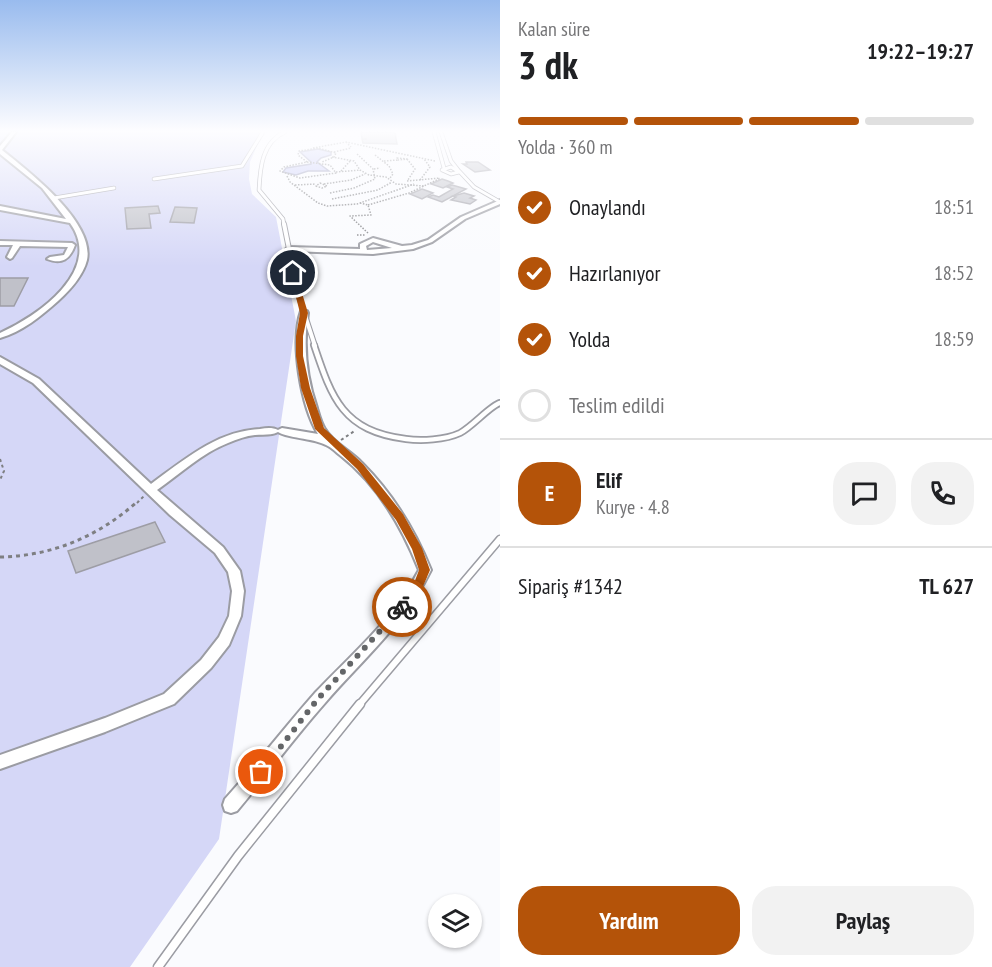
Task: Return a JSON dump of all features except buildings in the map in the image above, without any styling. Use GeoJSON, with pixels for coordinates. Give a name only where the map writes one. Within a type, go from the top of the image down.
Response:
{"type":"FeatureCollection","features":[{"type":"Feature","properties":{"kind":"street"},"geometry":{"type":"LineString","coordinates":[[0,336],[37,313],[72,281],[83,263],[84,251],[80,231],[54,198],[32,177]]}},
{"type":"Feature","properties":{"kind":"street"},"geometry":{"type":"LineString","coordinates":[[289,249],[364,251],[406,249],[430,241],[463,218],[498,200]]}},
{"type":"Feature","properties":{"kind":"street"},"geometry":{"type":"LineString","coordinates":[[0,208],[72,222]]}},
{"type":"Feature","properties":{"kind":"street"},"geometry":{"type":"LineString","coordinates":[[364,251],[362,244],[373,240],[406,249]]}},
{"type":"Feature","properties":{"kind":"street"},"geometry":{"type":"LineString","coordinates":[[382,251],[386,249],[384,242]]}},
{"type":"Feature","properties":{"kind":"street"},"geometry":{"type":"LineString","coordinates":[[0,243],[72,246],[67,257],[50,259]]}},
{"type":"Feature","properties":{"kind":"street"},"geometry":{"type":"LineString","coordinates":[[10,257],[18,243]]}},
{"type":"Feature","properties":{"kind":"street"},"geometry":{"type":"LineString","coordinates":[[231,805],[317,700],[398,614],[417,588],[425,570],[417,548],[399,517],[360,466],[333,444],[320,429],[306,388],[300,356],[300,336],[304,313]]}},
{"type":"Feature","properties":{"kind":"street"},"geometry":{"type":"LineString","coordinates":[[0,360],[36,381],[219,550],[234,571],[238,591],[235,616],[224,641],[206,664],[169,699],[105,725],[0,762]]}},
{"type":"Feature","properties":{"kind":"street"},"geometry":{"type":"LineString","coordinates":[[151,489],[214,443],[239,434],[278,431],[314,436],[333,444]]}},
{"type":"Feature","properties":{"kind":"lane"},"geometry":{"type":"LineString","coordinates":[[154,179],[167,177]]}},
{"type":"Feature","properties":{"kind":"lane"},"geometry":{"type":"LineString","coordinates":[[260,177],[259,190],[283,219],[304,313],[329,390],[343,410],[360,426],[382,436],[402,441],[441,438],[458,434],[472,426],[488,410],[500,403]]}},
{"type":"Feature","properties":{"kind":"lane"},"geometry":{"type":"LineString","coordinates":[[457,177],[498,200]]}},
{"type":"Feature","properties":{"kind":"lane"},"geometry":{"type":"LineString","coordinates":[[464,177],[468,182]]}},
{"type":"Feature","properties":{"kind":"lane"},"geometry":{"type":"LineString","coordinates":[[54,198],[114,188]]}},
{"type":"Feature","properties":{"kind":"lane"},"geometry":{"type":"LineString","coordinates":[[158,967],[213,887],[327,743],[500,539]]}},
{"type":"Feature","properties":{"kind":"path"},"geometry":{"type":"LineString","coordinates":[[288,177],[322,205],[343,206],[414,184]]}},
{"type":"Feature","properties":{"kind":"path"},"geometry":{"type":"LineString","coordinates":[[295,185],[317,184],[317,187],[322,188],[327,186],[324,184],[358,177]]}},
{"type":"Feature","properties":{"kind":"path"},"geometry":{"type":"LineString","coordinates":[[330,193],[366,184],[376,177]]}},
{"type":"Feature","properties":{"kind":"path"},"geometry":{"type":"LineString","coordinates":[[377,177],[389,179],[392,182]]}},
{"type":"Feature","properties":{"kind":"path"},"geometry":{"type":"LineString","coordinates":[[389,179],[392,177]]}},
{"type":"Feature","properties":{"kind":"path"},"geometry":{"type":"LineString","coordinates":[[407,182],[410,177]]}},
{"type":"Feature","properties":{"kind":"path"},"geometry":{"type":"LineString","coordinates":[[332,199],[378,190],[392,182],[441,177]]}},
{"type":"Feature","properties":{"kind":"path"},"geometry":{"type":"LineString","coordinates":[[360,202],[368,205],[409,194],[442,177]]}},
{"type":"Feature","properties":{"kind":"path"},"geometry":{"type":"LineString","coordinates":[[407,182],[424,186]]}},
{"type":"Feature","properties":{"kind":"path"},"geometry":{"type":"LineString","coordinates":[[368,205],[371,215],[350,216],[370,235]]}},
{"type":"Feature","properties":{"kind":"path"},"geometry":{"type":"LineString","coordinates":[[333,444],[345,439],[360,426]]}},
{"type":"Feature","properties":{"kind":"path"},"geometry":{"type":"LineString","coordinates":[[0,459],[4,471],[0,480]]}},
{"type":"Feature","properties":{"kind":"path"},"geometry":{"type":"LineString","coordinates":[[0,558],[22,558],[62,547],[101,529],[128,512],[151,489]]}},
{"type":"Feature","properties":{"kind":"shaded area"},"geometry":{"type":"Polygon","coordinates":[[[0,177],[249,177],[252,194],[276,217],[296,321],[219,839],[130,967],[0,967],[0,177]]]}},
{"type":"Feature","properties":{"kind":"way so far"},"geometry":{"type":"LineString","coordinates":[[261,772],[317,700],[402,607]]}},
{"type":"Feature","properties":{"kind":"route"},"geometry":{"type":"LineString","coordinates":[[293,273],[304,313],[300,336],[300,356],[306,388],[320,429],[323,435],[360,466],[399,517],[417,548],[425,570],[417,588],[402,607]]}}]}
